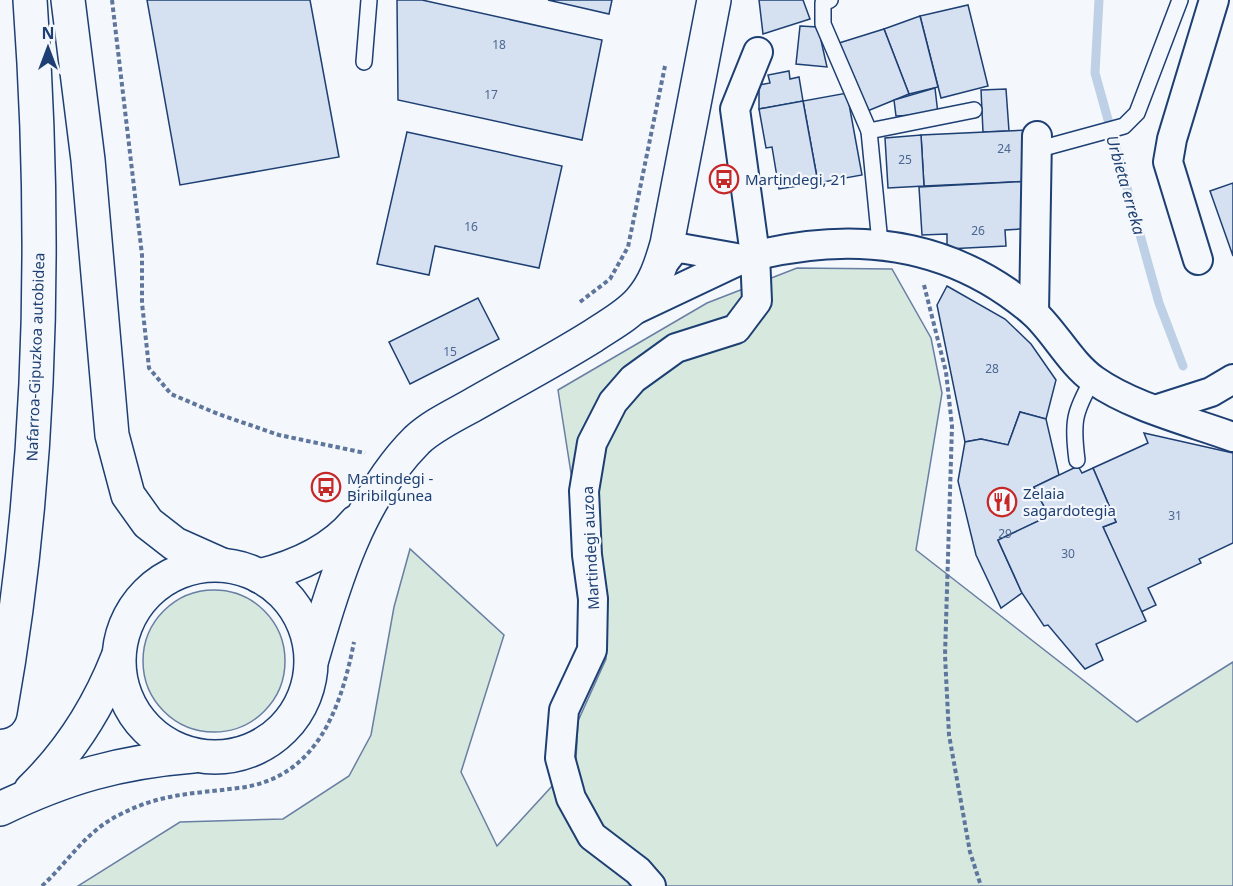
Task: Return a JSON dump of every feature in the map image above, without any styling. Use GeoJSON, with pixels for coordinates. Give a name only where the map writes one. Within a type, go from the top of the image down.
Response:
{"type":"FeatureCollection","features":[{"type":"Feature","properties":{"kind":"main road","name":"Nafarroa-Gipuzkoa autobidea"},"geometry":{"type":"LineString","coordinates":[[0,712],[11,651],[28,506],[36,380],[39,245],[30,0]]}},
{"type":"Feature","properties":{"kind":"main road"},"geometry":{"type":"LineString","coordinates":[[68,0],[88,160],[104,364],[114,445],[128,495],[148,523],[175,544],[222,565]]}},
{"type":"Feature","properties":{"kind":"main road"},"geometry":{"type":"LineString","coordinates":[[260,576],[290,568],[319,554],[353,526],[367,509],[398,461],[419,438],[572,349],[624,315],[646,293],[673,246],[714,0]]}},
{"type":"Feature","properties":{"kind":"main road"},"geometry":{"type":"LineString","coordinates":[[11,803],[51,786],[109,767],[153,759],[226,757],[254,750],[278,734],[297,713],[308,687],[312,658],[336,582],[367,509]]}},
{"type":"Feature","properties":{"kind":"main road"},"geometry":{"type":"LineString","coordinates":[[11,803],[44,778],[80,733],[108,683],[118,657],[124,627],[140,600],[163,580],[191,568],[222,565],[241,568],[260,576],[281,590],[297,610],[308,633],[312,658]]}},
{"type":"Feature","properties":{"kind":"main road"},"geometry":{"type":"LineString","coordinates":[[118,657],[121,684],[131,709],[148,731],[170,746],[197,756]]}},
{"type":"Feature","properties":{"kind":"street"},"geometry":{"type":"LineString","coordinates":[[1198,260],[1168,162],[1172,139],[1214,0]]}},
{"type":"Feature","properties":{"kind":"street"},"geometry":{"type":"LineString","coordinates":[[1225,0],[1233,19]]}},
{"type":"Feature","properties":{"kind":"street","name":"Martindegi auzoa"},"geometry":{"type":"LineString","coordinates":[[651,886],[638,871],[592,836],[571,798],[560,758],[564,710],[592,650],[593,599],[587,555],[584,491],[592,443],[613,402],[633,379],[676,348],[736,329],[757,301],[748,257],[735,108],[758,52]]}},
{"type":"Feature","properties":{"kind":"street"},"geometry":{"type":"LineString","coordinates":[[1034,313],[1036,143]]}},
{"type":"Feature","properties":{"kind":"street"},"geometry":{"type":"LineString","coordinates":[[624,315],[748,257],[817,243],[880,243],[912,249],[978,273],[1034,313],[1093,379],[1134,403],[1158,409],[1233,437]]}},
{"type":"Feature","properties":{"kind":"street"},"geometry":{"type":"LineString","coordinates":[[673,246],[748,257]]}},
{"type":"Feature","properties":{"kind":"street"},"geometry":{"type":"LineString","coordinates":[[1158,409],[1211,392],[1233,379]]}},
{"type":"Feature","properties":{"kind":"lane"},"geometry":{"type":"LineString","coordinates":[[364,62],[369,0]]}},
{"type":"Feature","properties":{"kind":"lane"},"geometry":{"type":"LineString","coordinates":[[830,0],[823,3],[823,24],[869,131],[880,243]]}},
{"type":"Feature","properties":{"kind":"lane"},"geometry":{"type":"LineString","coordinates":[[1036,143],[1124,126],[1137,113],[1180,0]]}},
{"type":"Feature","properties":{"kind":"lane"},"geometry":{"type":"LineString","coordinates":[[869,131],[974,110]]}},
{"type":"Feature","properties":{"kind":"lane"},"geometry":{"type":"LineString","coordinates":[[1077,460],[1072,428],[1079,403],[1093,379]]}},
{"type":"Feature","properties":{"kind":"path"},"geometry":{"type":"LineString","coordinates":[[112,0],[142,255],[142,312],[149,368],[171,394],[218,414],[279,435],[398,461]]}},
{"type":"Feature","properties":{"kind":"path"},"geometry":{"type":"LineString","coordinates":[[594,291],[610,279],[628,247],[666,58]]}},
{"type":"Feature","properties":{"kind":"path"},"geometry":{"type":"LineString","coordinates":[[912,249],[930,305],[946,372],[952,426],[945,655],[949,735],[970,852],[981,886]]}},
{"type":"Feature","properties":{"kind":"shaded area"},"geometry":{"type":"Polygon","coordinates":[[[797,268],[892,269],[931,338],[942,393],[916,550],[1137,722],[1233,662],[1233,886],[78,886],[180,822],[283,819],[349,776],[371,735],[394,607],[410,549],[504,635],[461,772],[497,846],[576,760],[578,721],[606,659],[605,578],[574,492],[558,390],[707,303],[797,268]]]}},
{"type":"Feature","properties":{"kind":"shaded area"},"geometry":{"type":"Polygon","coordinates":[[[214,590],[241,595],[264,611],[280,634],[285,661],[280,688],[264,711],[241,727],[214,732],[187,727],[164,711],[148,688],[143,661],[148,634],[164,611],[187,595],[214,590]]]}},
{"type":"Feature","properties":{"kind":"building"},"geometry":{"type":"Polygon","coordinates":[[[147,0],[310,0],[339,157],[180,185],[147,0]]]}},
{"type":"Feature","properties":{"kind":"building"},"geometry":{"type":"Polygon","coordinates":[[[397,0],[422,0],[602,40],[582,140],[398,100],[397,0]]]}},
{"type":"Feature","properties":{"kind":"building"},"geometry":{"type":"Polygon","coordinates":[[[548,0],[612,0],[609,14],[548,0]]]}},
{"type":"Feature","properties":{"kind":"building"},"geometry":{"type":"Polygon","coordinates":[[[759,0],[803,0],[810,19],[763,34],[759,0]]]}},
{"type":"Feature","properties":{"kind":"building"},"geometry":{"type":"Polygon","coordinates":[[[968,5],[988,86],[941,98],[920,16],[968,5]]]}},
{"type":"Feature","properties":{"kind":"building"},"geometry":{"type":"Polygon","coordinates":[[[920,16],[938,87],[909,94],[884,29],[920,16]]]}},
{"type":"Feature","properties":{"kind":"building"},"geometry":{"type":"Polygon","coordinates":[[[800,26],[818,27],[827,67],[796,64],[800,26]]]}},
{"type":"Feature","properties":{"kind":"building"},"geometry":{"type":"Polygon","coordinates":[[[884,29],[909,94],[865,112],[839,43],[884,29]]]}},
{"type":"Feature","properties":{"kind":"building"},"geometry":{"type":"Polygon","coordinates":[[[789,71],[790,79],[799,77],[803,101],[759,109],[759,85],[770,83],[768,75],[789,71]]]}},
{"type":"Feature","properties":{"kind":"building"},"geometry":{"type":"Polygon","coordinates":[[[935,88],[938,114],[896,116],[894,100],[935,88]]]}},
{"type":"Feature","properties":{"kind":"building"},"geometry":{"type":"Polygon","coordinates":[[[1006,89],[1009,131],[983,132],[981,90],[1006,89]]]}},
{"type":"Feature","properties":{"kind":"building"},"geometry":{"type":"Polygon","coordinates":[[[847,93],[862,175],[818,183],[803,101],[847,93]]]}},
{"type":"Feature","properties":{"kind":"building"},"geometry":{"type":"Polygon","coordinates":[[[803,101],[818,183],[779,189],[772,147],[766,148],[759,109],[803,101]]]}},
{"type":"Feature","properties":{"kind":"building"},"geometry":{"type":"Polygon","coordinates":[[[1029,130],[1033,181],[924,186],[921,135],[1029,130]]]}},
{"type":"Feature","properties":{"kind":"building"},"geometry":{"type":"Polygon","coordinates":[[[407,132],[562,166],[539,268],[435,246],[429,275],[377,264],[407,132]]]}},
{"type":"Feature","properties":{"kind":"building"},"geometry":{"type":"Polygon","coordinates":[[[921,135],[924,186],[888,188],[885,138],[921,135]]]}},
{"type":"Feature","properties":{"kind":"building"},"geometry":{"type":"Polygon","coordinates":[[[1033,181],[1035,228],[1005,230],[1006,246],[947,249],[947,234],[922,235],[919,187],[1033,181]]]}},
{"type":"Feature","properties":{"kind":"building"},"geometry":{"type":"Polygon","coordinates":[[[1233,183],[1233,256],[1210,191],[1233,183]]]}},
{"type":"Feature","properties":{"kind":"building"},"geometry":{"type":"Polygon","coordinates":[[[947,286],[1005,319],[1031,344],[1056,380],[1046,419],[1020,412],[1008,445],[981,439],[965,442],[937,305],[947,286]]]}},
{"type":"Feature","properties":{"kind":"building"},"geometry":{"type":"Polygon","coordinates":[[[478,298],[499,339],[410,384],[389,342],[478,298]]]}},
{"type":"Feature","properties":{"kind":"building","name":"Zelaia sagardotegia"},"geometry":{"type":"Polygon","coordinates":[[[1020,412],[1046,419],[1059,475],[1034,487],[1049,516],[998,540],[1022,593],[1001,608],[976,555],[958,481],[965,442],[981,439],[1008,445],[1020,412]]]}},
{"type":"Feature","properties":{"kind":"building"},"geometry":{"type":"Polygon","coordinates":[[[1144,433],[1233,453],[1233,543],[1199,559],[1201,563],[1148,588],[1156,605],[1141,612],[1103,527],[1116,522],[1093,468],[1148,443],[1144,433]]]}},
{"type":"Feature","properties":{"kind":"building"},"geometry":{"type":"Polygon","coordinates":[[[1078,466],[1082,473],[1093,468],[1116,522],[1103,527],[1146,621],[1096,644],[1103,660],[1085,669],[1048,625],[1044,626],[1022,593],[998,540],[1049,516],[1034,487],[1078,466]]]}},
{"type":"Feature","properties":{"kind":"waterway","name":"Urbieta erreka"},"geometry":{"type":"LineString","coordinates":[[1099,0],[1095,73],[1159,303],[1183,366]]}},
{"type":"Feature","properties":{"kind":"place","name":"Martindegi, 21"},"geometry":{"type":"Point","coordinates":[724,179]}},
{"type":"Feature","properties":{"kind":"place","name":"Martindegi - Biribilgunea"},"geometry":{"type":"Point","coordinates":[326,487]}},
{"type":"Feature","properties":{"kind":"place","name":"Zelaia sagardotegia"},"geometry":{"type":"Point","coordinates":[1002,502]}}]}
